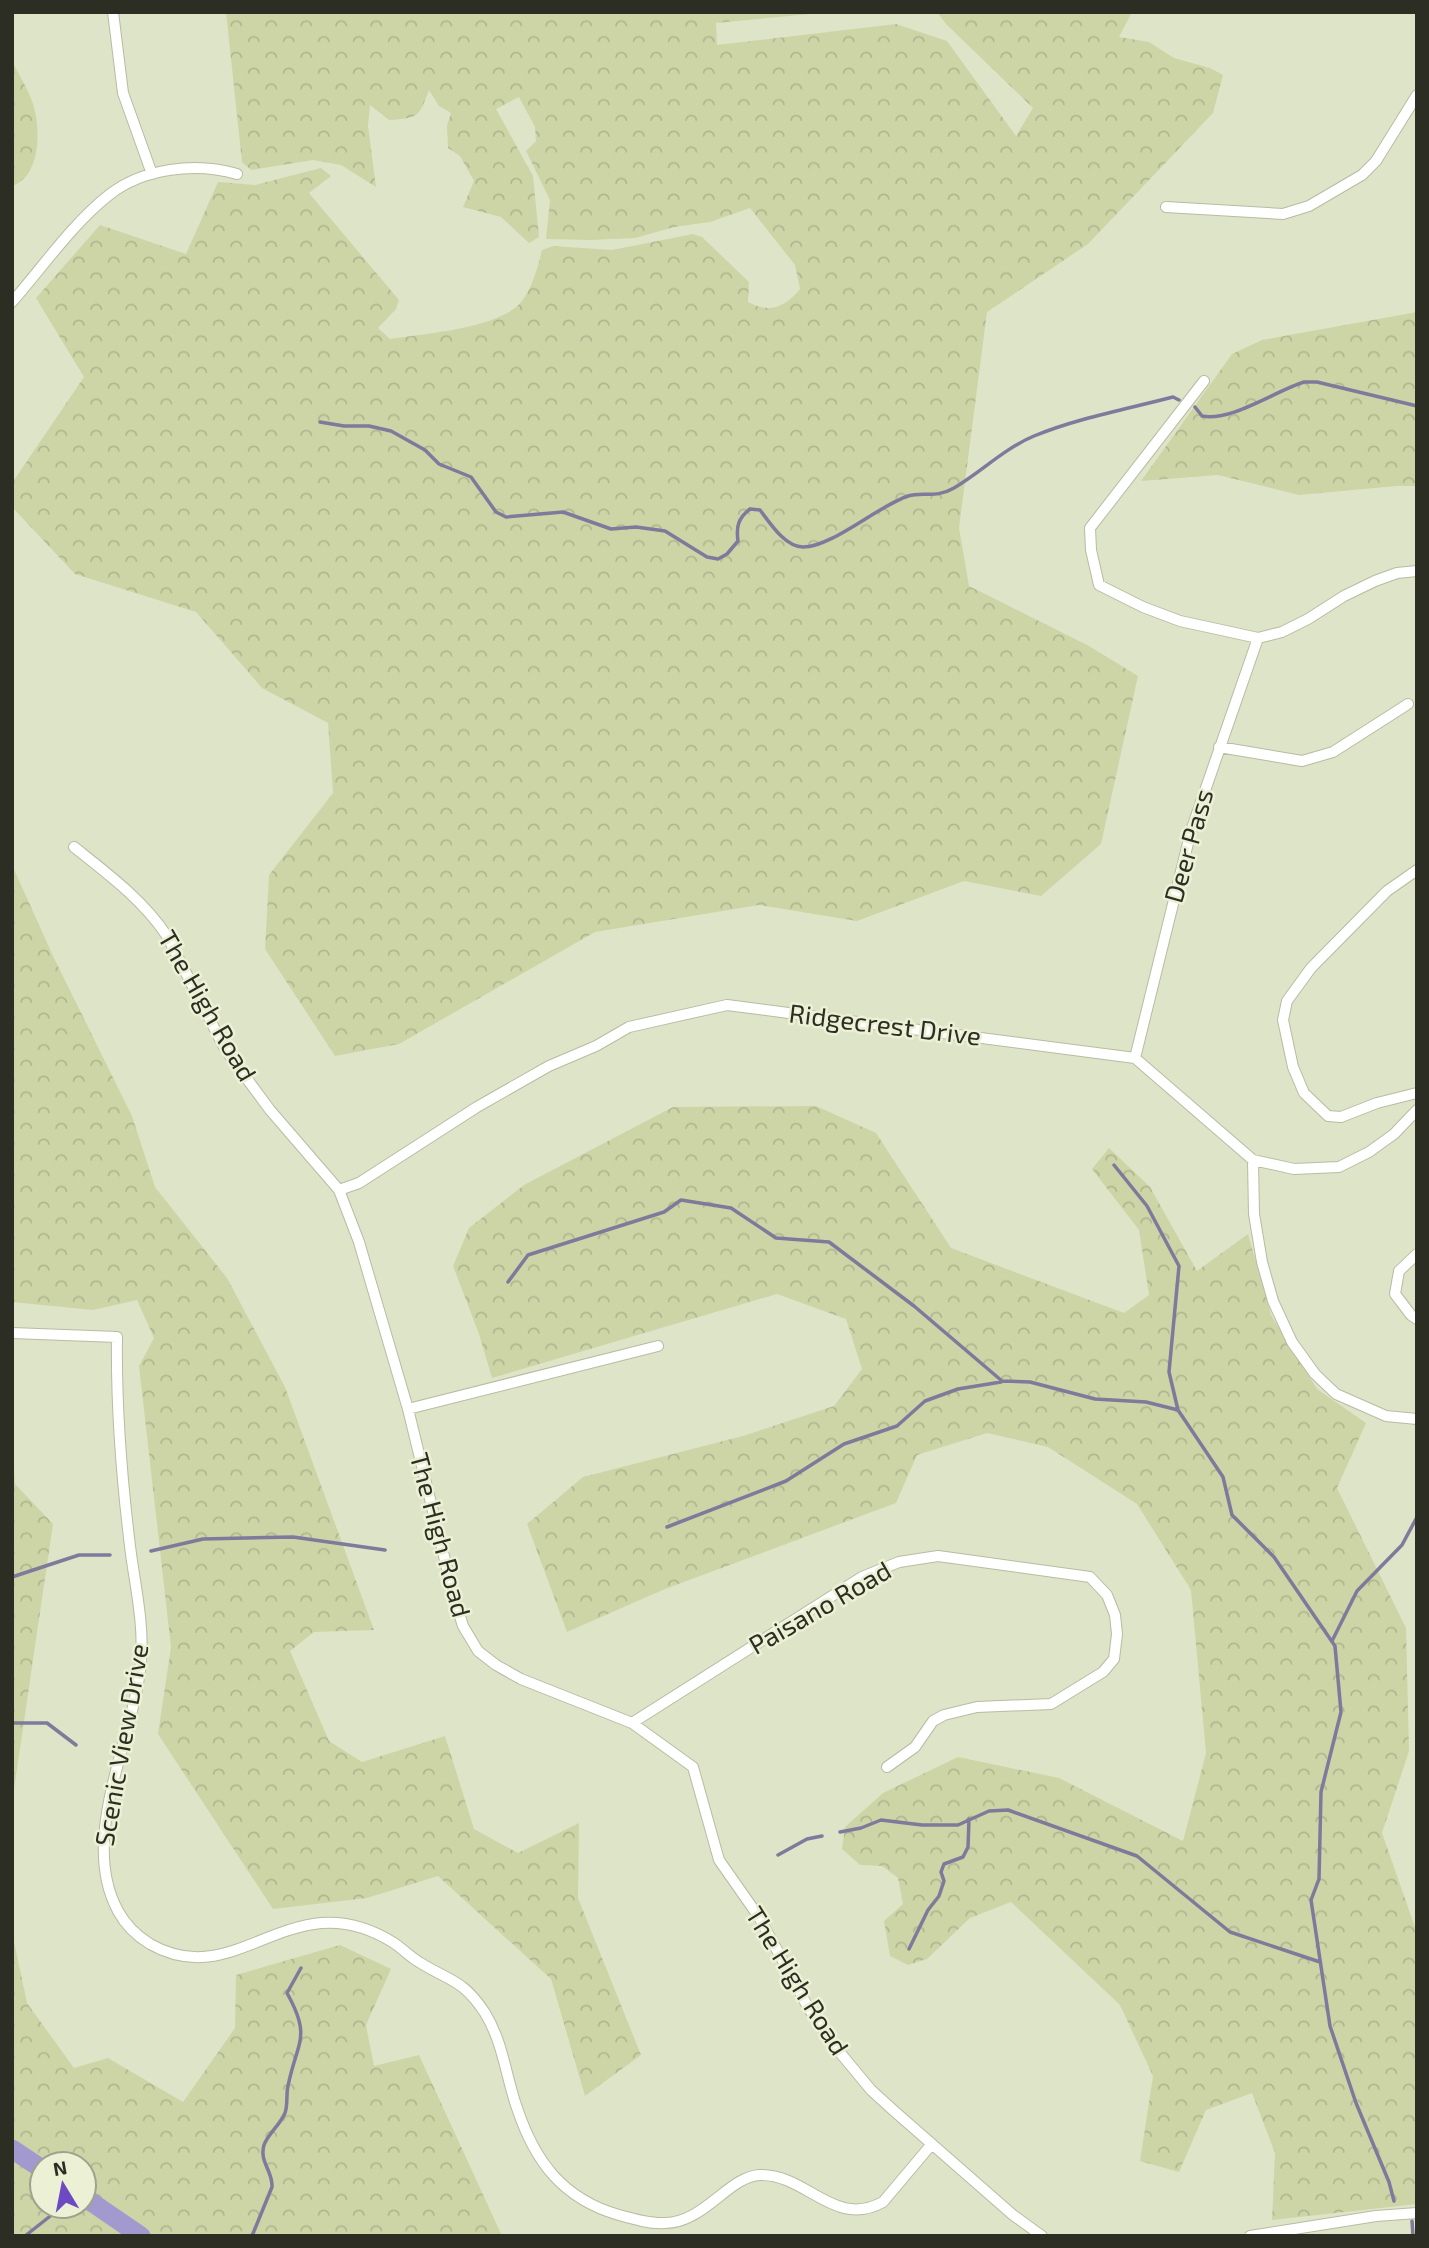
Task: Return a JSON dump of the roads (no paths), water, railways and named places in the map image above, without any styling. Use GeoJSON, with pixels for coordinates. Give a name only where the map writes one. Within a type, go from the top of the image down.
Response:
{"type":"FeatureCollection","features":[{"type":"Feature","properties":{"kind":"street"},"geometry":{"type":"LineString","coordinates":[[113,12],[123,93],[152,174]]}},
{"type":"Feature","properties":{"kind":"street"},"geometry":{"type":"LineString","coordinates":[[1166,207],[1274,214],[1294,212],[1309,206],[1362,175],[1376,161],[1417,95]]}},
{"type":"Feature","properties":{"kind":"street"},"geometry":{"type":"LineString","coordinates":[[12,302],[82,222],[110,194],[130,182],[152,174],[194,167],[217,168],[236,174]]}},
{"type":"Feature","properties":{"kind":"street"},"geometry":{"type":"LineString","coordinates":[[1204,381],[1090,528],[1091,550],[1099,584],[1143,607],[1180,621],[1258,638],[1282,632],[1375,581],[1397,573],[1417,571]]}},
{"type":"Feature","properties":{"kind":"street","name":"Deer Pass"},"geometry":{"type":"LineString","coordinates":[[1135,1058],[1191,831],[1258,638]]}},
{"type":"Feature","properties":{"kind":"street"},"geometry":{"type":"LineString","coordinates":[[1219,747],[1302,761],[1332,752],[1408,704]]}},
{"type":"Feature","properties":{"kind":"street","name":"The High Road"},"geometry":{"type":"LineString","coordinates":[[74,847],[119,883],[156,919],[225,1049],[270,1110],[339,1190],[359,1242],[408,1409],[454,1597],[463,1626],[478,1651],[521,1679],[632,1723],[693,1767],[719,1860],[759,1917],[809,2009],[837,2049],[871,2090],[931,2145],[1013,2216],[1042,2236]]}},
{"type":"Feature","properties":{"kind":"street"},"geometry":{"type":"LineString","coordinates":[[1417,870],[1387,891],[1311,968],[1287,1001],[1283,1020],[1293,1067],[1304,1093],[1328,1116],[1340,1117],[1377,1102],[1417,1093]]}},
{"type":"Feature","properties":{"kind":"street","name":"Ridgecrest Drive"},"geometry":{"type":"LineString","coordinates":[[339,1190],[359,1183],[477,1107],[550,1066],[596,1046],[629,1027],[727,1005],[1135,1058]]}},
{"type":"Feature","properties":{"kind":"street"},"geometry":{"type":"LineString","coordinates":[[1135,1058],[1252,1160],[1294,1169],[1339,1167],[1369,1152],[1394,1134],[1417,1110]]}},
{"type":"Feature","properties":{"kind":"street"},"geometry":{"type":"LineString","coordinates":[[1252,1160],[1254,1214],[1262,1262],[1273,1301],[1292,1342],[1315,1374],[1336,1394],[1385,1416],[1417,1419]]}},
{"type":"Feature","properties":{"kind":"street"},"geometry":{"type":"LineString","coordinates":[[1417,1254],[1399,1270],[1395,1294],[1410,1315],[1417,1319]]}},
{"type":"Feature","properties":{"kind":"street","name":"Scenic View Drive"},"geometry":{"type":"LineString","coordinates":[[12,1333],[117,1337],[117,1395],[142,1643],[137,1689],[117,1767],[102,1861],[107,1886],[120,1916],[143,1939],[159,1949],[198,1958],[235,1951],[289,1932],[325,1923],[349,1924],[381,1936],[420,1963],[455,1980],[477,2001],[488,2017],[496,2038],[517,2109],[529,2138],[557,2180],[570,2192],[595,2207],[629,2218],[667,2224],[679,2221],[698,2213],[752,2176],[761,2175],[786,2180],[826,2202],[846,2209],[859,2211],[872,2208],[883,2202],[931,2145]]}},
{"type":"Feature","properties":{"kind":"street"},"geometry":{"type":"LineString","coordinates":[[408,1409],[658,1346]]}},
{"type":"Feature","properties":{"kind":"street","name":"Paisano Road"},"geometry":{"type":"LineString","coordinates":[[632,1723],[862,1577],[899,1562],[938,1556],[1090,1577],[1107,1595],[1115,1615],[1117,1634],[1114,1658],[1103,1672],[1051,1704],[977,1707],[944,1715],[933,1721],[915,1748],[887,1768]]}},
{"type":"Feature","properties":{"kind":"street"},"geometry":{"type":"LineString","coordinates":[[1250,2236],[1376,2216],[1417,2213]]}},
{"type":"Feature","properties":{"kind":"street"},"geometry":{"type":"LineString","coordinates":[[654,2222],[654,2236]]}},
{"type":"Feature","properties":{"kind":"waterway"},"geometry":{"type":"LineString","coordinates":[[1195,407],[1202,416],[1214,417],[1253,405],[1304,382],[1317,382],[1417,406]]}},
{"type":"Feature","properties":{"kind":"waterway"},"geometry":{"type":"LineString","coordinates":[[320,422],[369,426],[391,431],[425,450],[439,464],[471,477],[496,512],[506,517],[563,512],[611,529],[636,527],[665,531],[707,557],[718,559],[727,554],[738,541],[739,523],[750,509],[760,510],[778,533],[790,543],[803,547],[815,545],[841,534],[908,496],[941,493],[954,488],[1013,447],[1034,436],[1103,414],[1173,397],[1179,400]]}},
{"type":"Feature","properties":{"kind":"waterway"},"geometry":{"type":"LineString","coordinates":[[1114,1165],[1147,1206],[1179,1266],[1169,1372],[1178,1410],[1223,1477],[1232,1515],[1274,1557],[1335,1646],[1341,1712],[1321,1792],[1319,1879],[1311,1900],[1330,2026],[1394,2201]]}},
{"type":"Feature","properties":{"kind":"waterway"},"geometry":{"type":"LineString","coordinates":[[508,1282],[528,1255],[664,1212],[681,1200],[731,1208],[776,1238],[829,1242],[914,1306],[1002,1381],[1030,1382],[1095,1399],[1146,1402],[1178,1410]]}},
{"type":"Feature","properties":{"kind":"waterway"},"geometry":{"type":"LineString","coordinates":[[667,1527],[786,1481],[844,1444],[897,1426],[925,1401],[958,1389],[1001,1382]]}},
{"type":"Feature","properties":{"kind":"waterway"},"geometry":{"type":"LineString","coordinates":[[1332,1641],[1357,1591],[1402,1545],[1417,1517]]}},
{"type":"Feature","properties":{"kind":"waterway"},"geometry":{"type":"LineString","coordinates":[[151,1551],[203,1539],[293,1537],[385,1550]]}},
{"type":"Feature","properties":{"kind":"waterway"},"geometry":{"type":"LineString","coordinates":[[12,1577],[79,1555],[110,1555]]}},
{"type":"Feature","properties":{"kind":"waterway"},"geometry":{"type":"LineString","coordinates":[[12,1723],[47,1723],[76,1745]]}},
{"type":"Feature","properties":{"kind":"waterway"},"geometry":{"type":"LineString","coordinates":[[840,1832],[881,1820],[922,1825],[958,1825],[989,1811],[1008,1810],[1137,1856],[1230,1932],[1320,1962]]}},
{"type":"Feature","properties":{"kind":"waterway"},"geometry":{"type":"LineString","coordinates":[[909,1949],[928,1910],[939,1896],[944,1881],[941,1872],[944,1864],[963,1857],[968,1847],[969,1819]]}},
{"type":"Feature","properties":{"kind":"waterway"},"geometry":{"type":"LineString","coordinates":[[778,1855],[807,1839],[822,1836]]}},
{"type":"Feature","properties":{"kind":"waterway"},"geometry":{"type":"LineString","coordinates":[[252,2236],[272,2187],[263,2156],[264,2145],[285,2113],[288,2086],[300,2040],[299,2020],[287,1993],[301,1968]]}},
{"type":"Feature","properties":{"kind":"waterway"},"geometry":{"type":"LineString","coordinates":[[12,2149],[28,2160]]}},
{"type":"Feature","properties":{"kind":"waterway"},"geometry":{"type":"LineString","coordinates":[[98,2207],[141,2236]]}},
{"type":"Feature","properties":{"kind":"waterway"},"geometry":{"type":"LineString","coordinates":[[25,2236],[45,2220]]}},
{"type":"Feature","properties":{"kind":"waterway"},"geometry":{"type":"LineString","coordinates":[[1412,2221],[1413,2236]]}}]}
